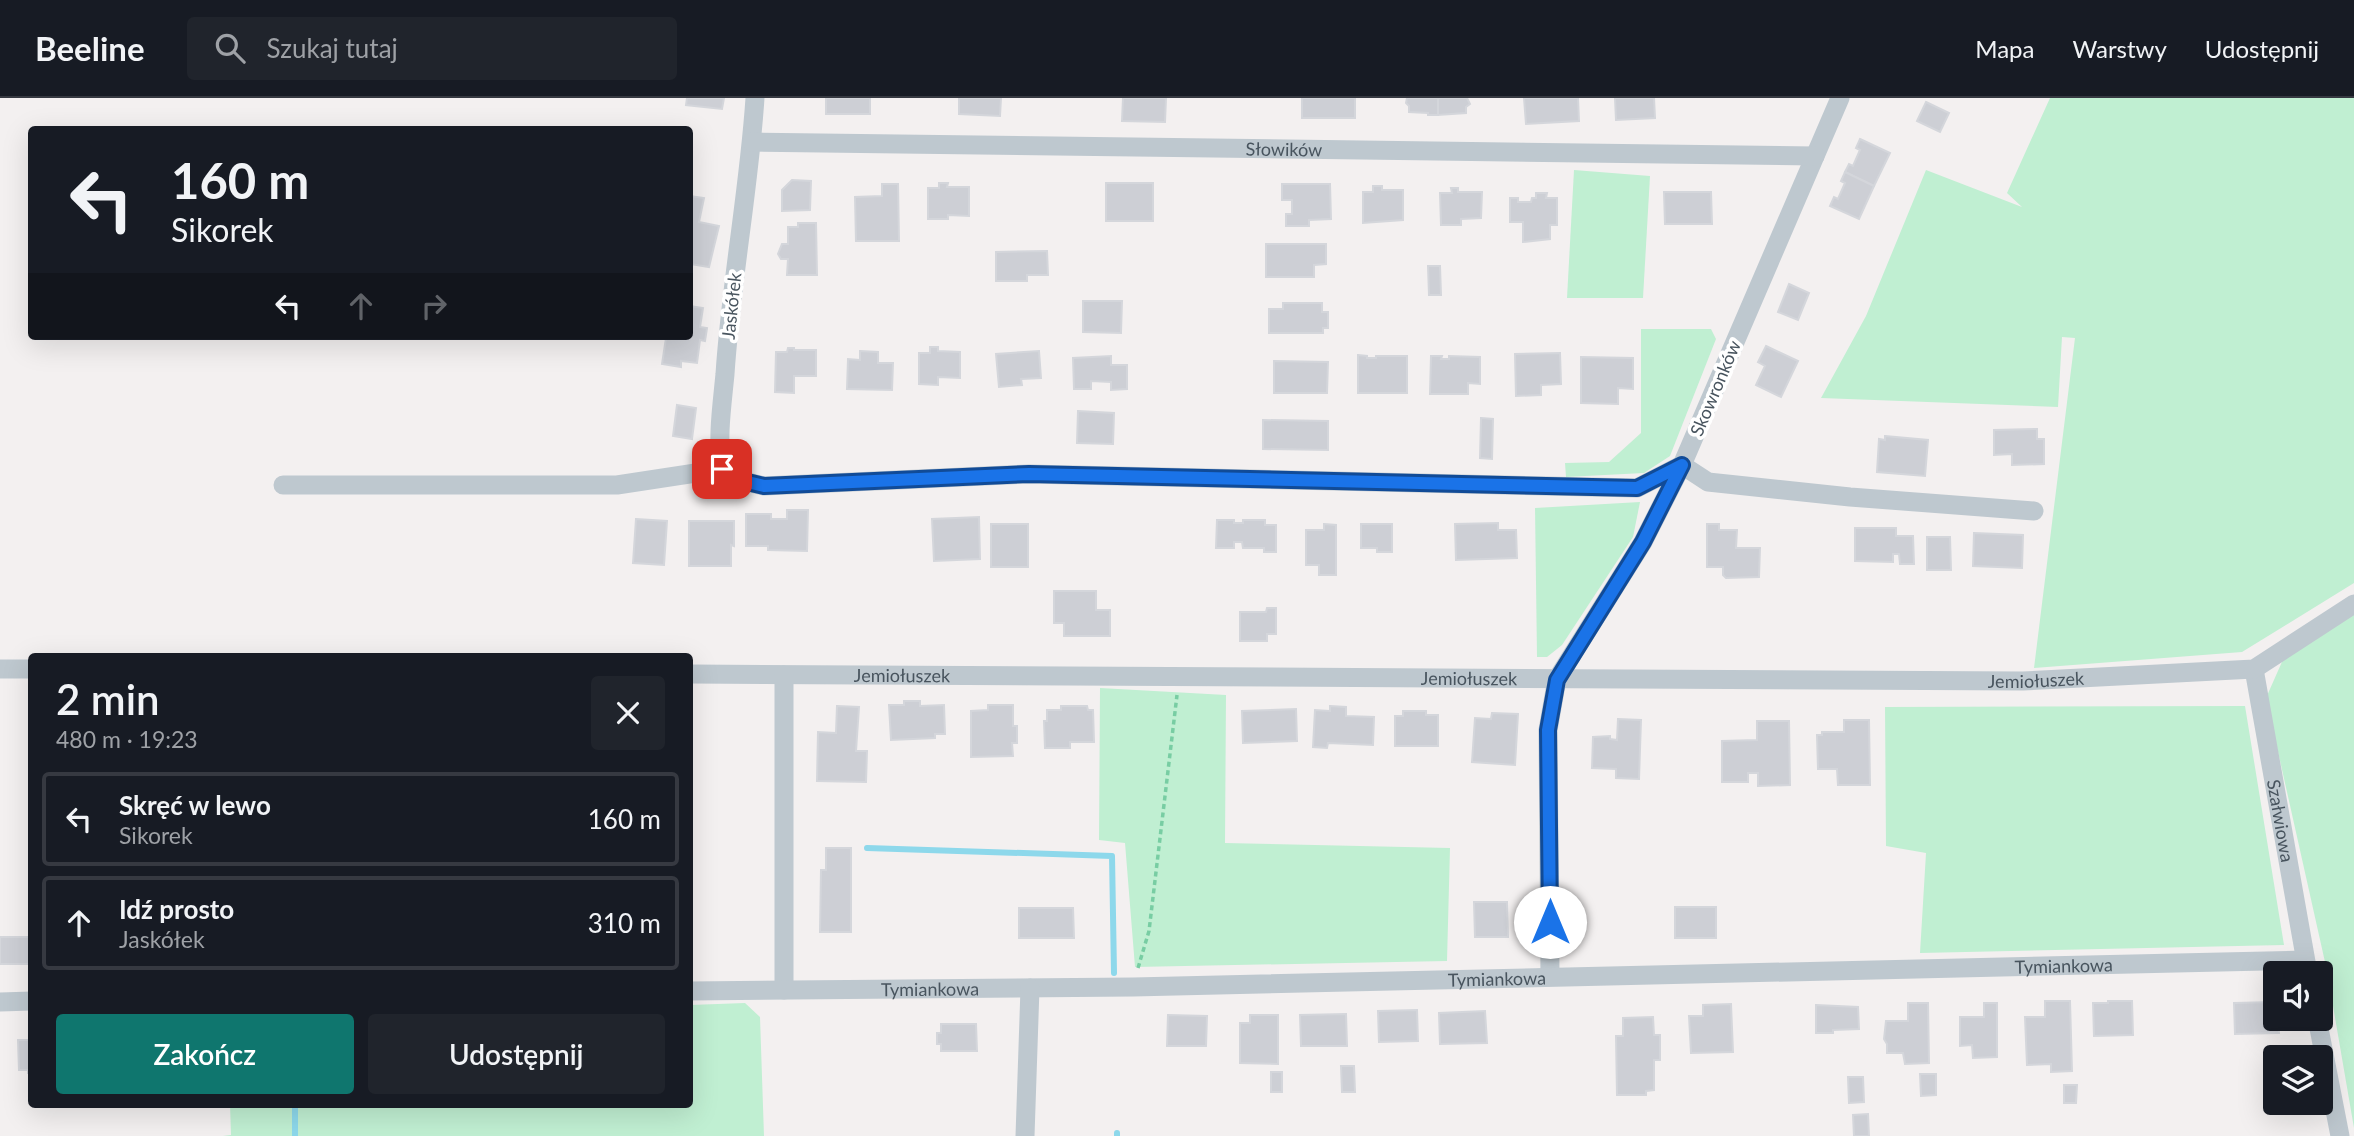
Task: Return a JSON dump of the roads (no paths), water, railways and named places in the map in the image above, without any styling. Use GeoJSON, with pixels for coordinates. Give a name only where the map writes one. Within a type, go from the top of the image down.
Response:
{"type":"FeatureCollection","features":[{"type":"Feature","properties":{"kind":"street","name":"Jaskółek"},"geometry":{"type":"LineString","coordinates":[[722,469],[718,446],[729,308],[752,142],[755,98]]}},
{"type":"Feature","properties":{"kind":"street","name":"Skowronków"},"geometry":{"type":"LineString","coordinates":[[1557,680],[1643,542],[1682,465],[1840,98]]}},
{"type":"Feature","properties":{"kind":"street","name":"Słowików"},"geometry":{"type":"LineString","coordinates":[[752,142],[1815,156]]}},
{"type":"Feature","properties":{"kind":"street"},"geometry":{"type":"LineString","coordinates":[[283,485],[617,485],[722,469],[739,480],[764,486],[1029,474],[1637,488],[1682,465],[1708,482],[1850,497],[2034,511]]}},
{"type":"Feature","properties":{"kind":"street"},"geometry":{"type":"LineString","coordinates":[[2254,669],[2354,604]]}},
{"type":"Feature","properties":{"kind":"street"},"geometry":{"type":"LineString","coordinates":[[0,669],[28,669]]}},
{"type":"Feature","properties":{"kind":"street","name":"Jemiołuszek"},"geometry":{"type":"LineString","coordinates":[[693,674],[2023,681],[2254,669]]}},
{"type":"Feature","properties":{"kind":"street","name":"Szałwiowa"},"geometry":{"type":"LineString","coordinates":[[2254,669],[2305,961]]}},
{"type":"Feature","properties":{"kind":"street"},"geometry":{"type":"LineString","coordinates":[[784,675],[784,990]]}},
{"type":"Feature","properties":{"kind":"street"},"geometry":{"type":"LineString","coordinates":[[1550,976],[1548,730],[1557,680]]}},
{"type":"Feature","properties":{"kind":"street","name":"Tymiankowa"},"geometry":{"type":"LineString","coordinates":[[693,991],[1133,987],[1550,976],[2263,967]]}},
{"type":"Feature","properties":{"kind":"street"},"geometry":{"type":"LineString","coordinates":[[1025,1136],[1030,988]]}},
{"type":"Feature","properties":{"kind":"street"},"geometry":{"type":"LineString","coordinates":[[0,1002],[28,1001]]}},
{"type":"Feature","properties":{"kind":"street"},"geometry":{"type":"LineString","coordinates":[[2320,1031],[2340,1136]]}},
{"type":"Feature","properties":{"kind":"waterway"},"geometry":{"type":"LineString","coordinates":[[867,848],[1112,856],[1114,973]]}},
{"type":"Feature","properties":{"kind":"waterway"},"geometry":{"type":"LineString","coordinates":[[295,1108],[295,1136]]}}]}
